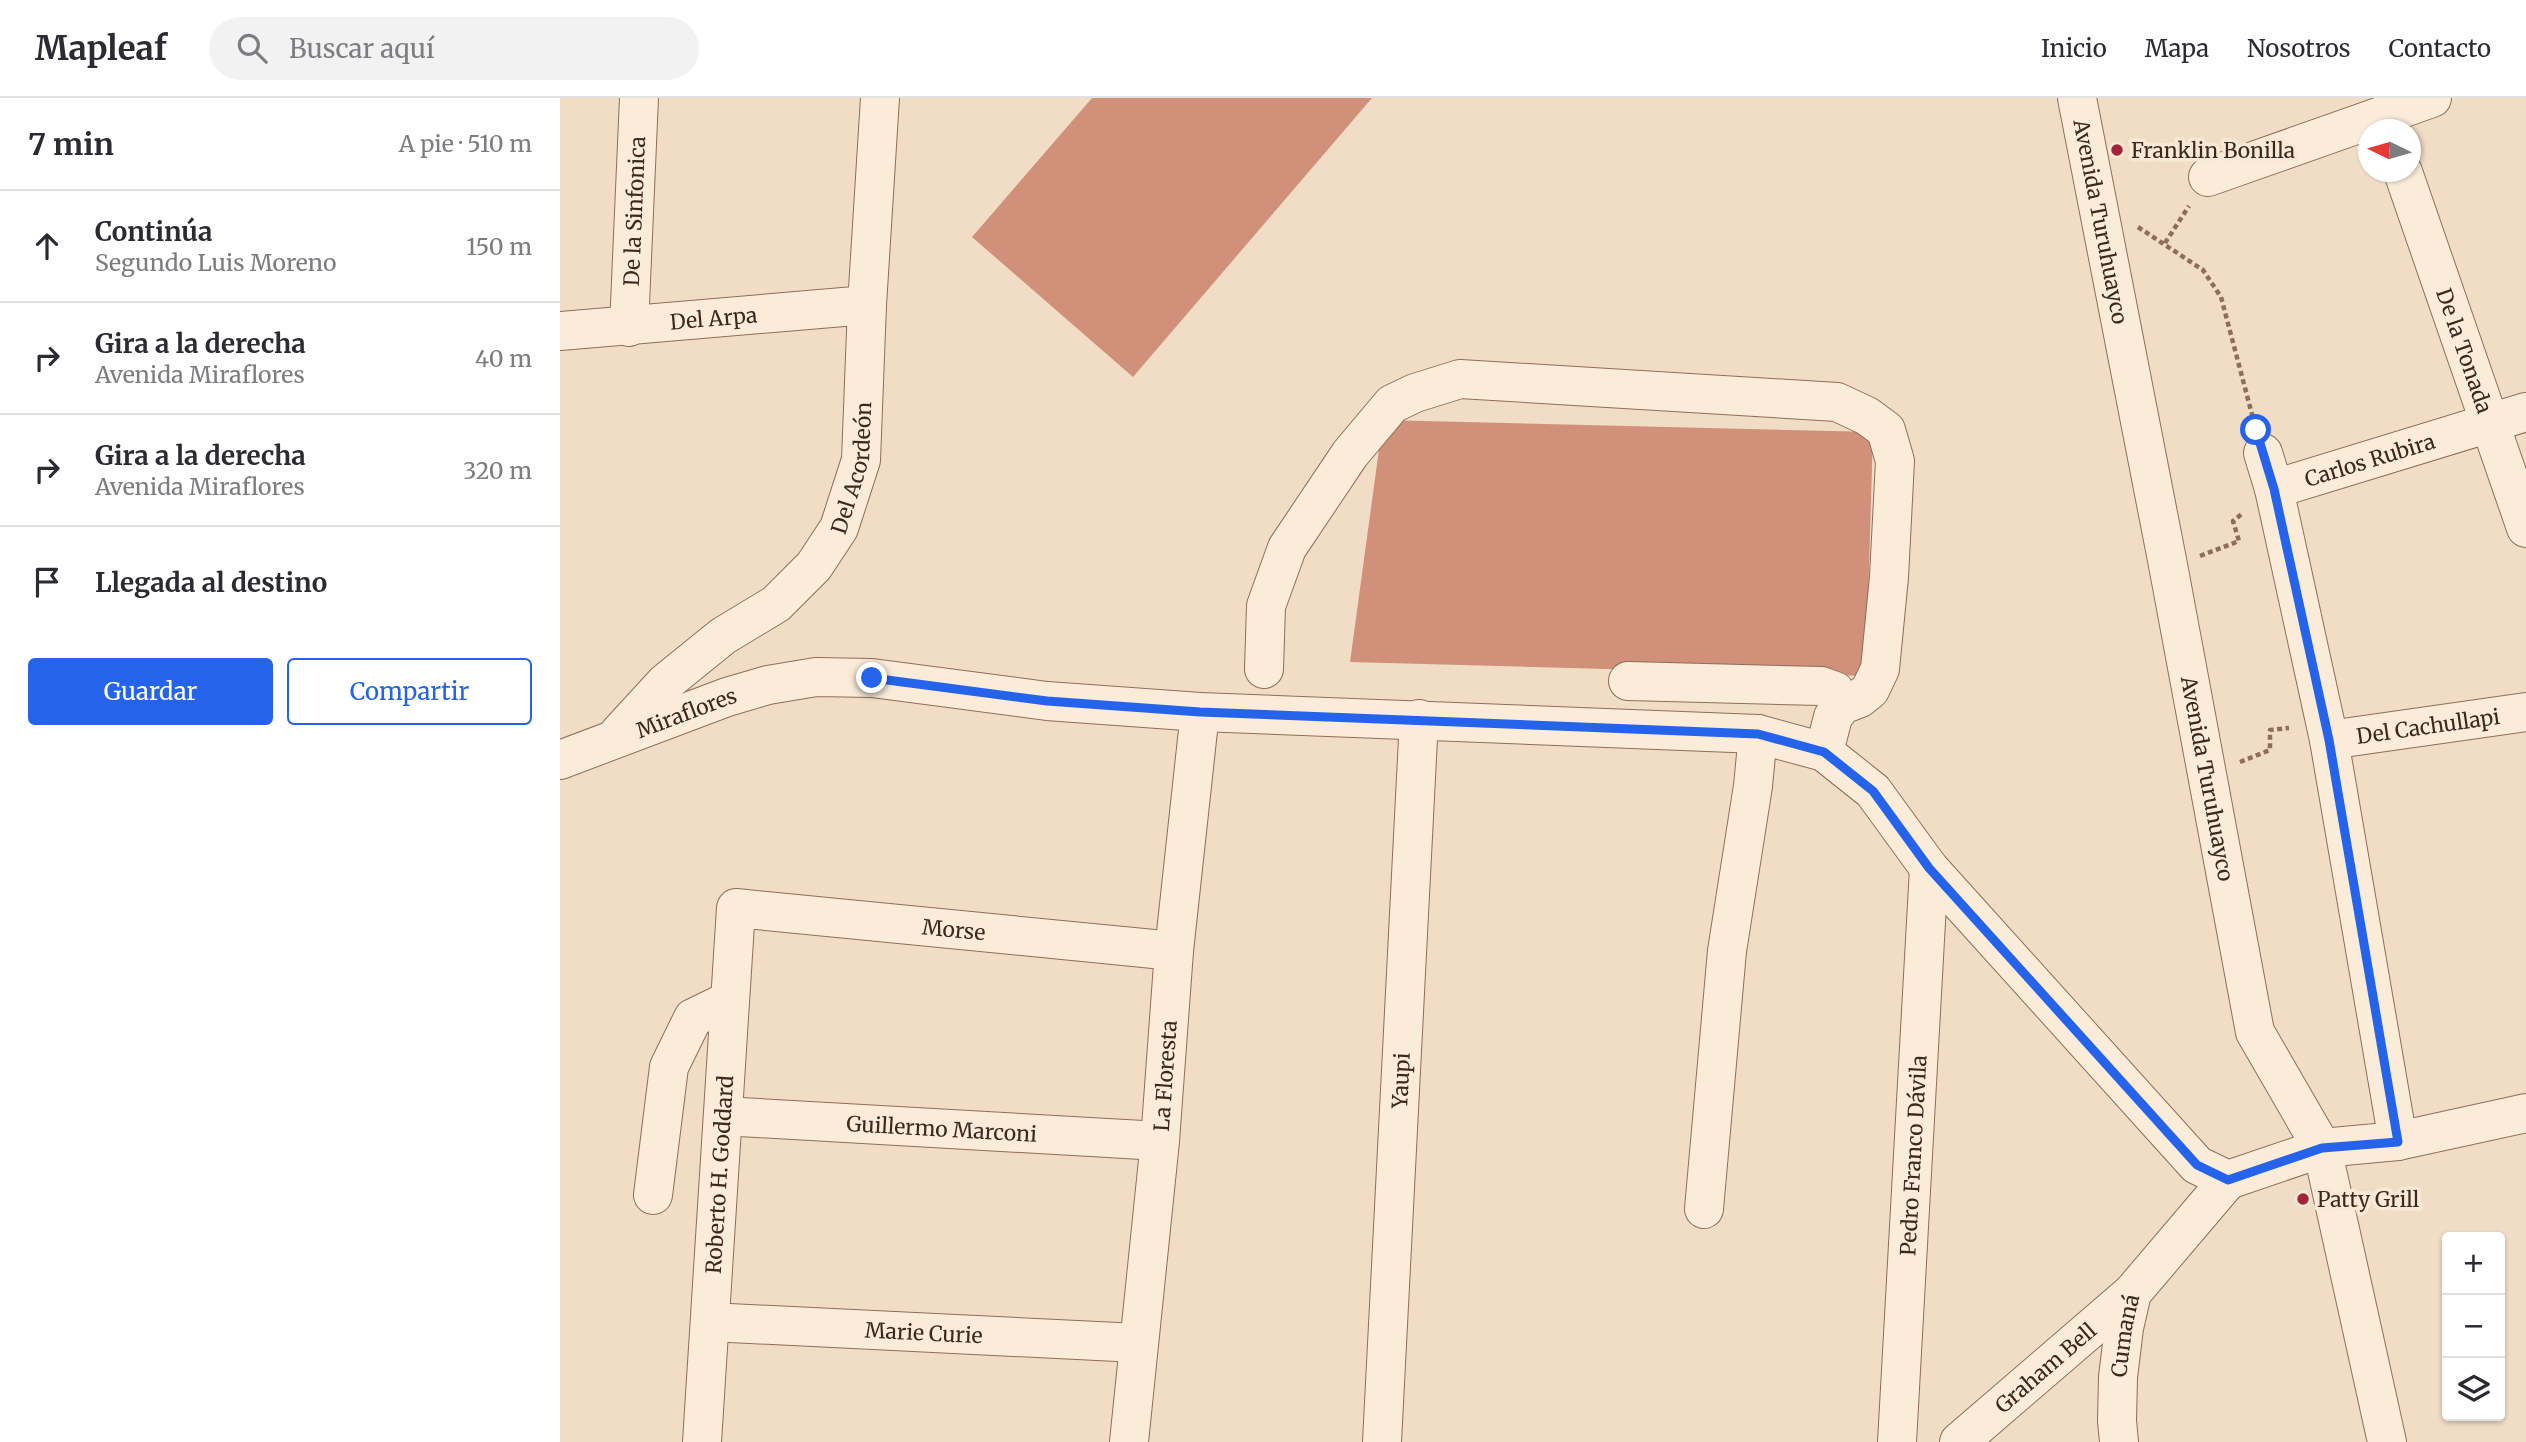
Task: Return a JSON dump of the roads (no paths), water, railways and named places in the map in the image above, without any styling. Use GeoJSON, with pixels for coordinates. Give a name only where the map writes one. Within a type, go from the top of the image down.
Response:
{"type":"FeatureCollection","features":[{"type":"Feature","properties":{"kind":"street","name":"De la Sinfonica"},"geometry":{"type":"LineString","coordinates":[[629,327],[639,98]]}},
{"type":"Feature","properties":{"kind":"street","name":"Del Acordeón"},"geometry":{"type":"LineString","coordinates":[[615,738],[665,683],[723,636],[776,604],[814,566],[839,528],[861,460],[867,304],[880,98]]}},
{"type":"Feature","properties":{"kind":"street"},"geometry":{"type":"LineString","coordinates":[[2208,177],[2432,98]]}},
{"type":"Feature","properties":{"kind":"street","name":"Avenida Turuhuayco"},"geometry":{"type":"LineString","coordinates":[[2074,100],[2168,565],[2255,1032],[2322,1148],[2387,1442]]}},
{"type":"Feature","properties":{"kind":"street","name":"De la Tonada"},"geometry":{"type":"LineString","coordinates":[[2406,182],[2526,528]]}},
{"type":"Feature","properties":{"kind":"street","name":"Del Arpa"},"geometry":{"type":"LineString","coordinates":[[560,331],[867,304]]}},
{"type":"Feature","properties":{"kind":"street"},"geometry":{"type":"LineString","coordinates":[[1264,669],[1266,606],[1287,548],[1350,454],[1392,404],[1415,393],[1460,379],[1837,402],[1867,416],[1886,430],[1895,461],[1889,577],[1880,669],[1870,690],[1860,698],[1842,705],[1833,717],[1824,752],[1873,791],[1929,868],[2197,1165],[2228,1180],[2322,1148],[2398,1142],[2526,1113]]}},
{"type":"Feature","properties":{"kind":"street","name":"Carlos Rubira"},"geometry":{"type":"LineString","coordinates":[[2274,489],[2526,412]]}},
{"type":"Feature","properties":{"kind":"street"},"geometry":{"type":"LineString","coordinates":[[2263,453],[2274,489],[2329,740],[2398,1142]]}},
{"type":"Feature","properties":{"kind":"street","name":"Miraflores"},"geometry":{"type":"LineString","coordinates":[[560,760],[727,697],[768,685],[816,677],[872,678],[1047,701],[1200,712],[1758,734],[1824,752]]}},
{"type":"Feature","properties":{"kind":"street"},"geometry":{"type":"LineString","coordinates":[[1628,681],[1821,686],[1835,691],[1842,705]]}},
{"type":"Feature","properties":{"kind":"street","name":"La Floresta"},"geometry":{"type":"LineString","coordinates":[[1129,1442],[1160,1141],[1174,951],[1200,712]]}},
{"type":"Feature","properties":{"kind":"street","name":"Del Cachullapi"},"geometry":{"type":"LineString","coordinates":[[2329,740],[2526,712]]}},
{"type":"Feature","properties":{"kind":"street","name":"Yaupi"},"geometry":{"type":"LineString","coordinates":[[1382,1442],[1419,719]]}},
{"type":"Feature","properties":{"kind":"street"},"geometry":{"type":"LineString","coordinates":[[1704,1209],[1727,951],[1758,734]]}},
{"type":"Feature","properties":{"kind":"street","name":"Pedro Franco Dávila"},"geometry":{"type":"LineString","coordinates":[[1897,1442],[1929,868]]}},
{"type":"Feature","properties":{"kind":"street","name":"Morse"},"geometry":{"type":"LineString","coordinates":[[736,908],[1174,951]]}},
{"type":"Feature","properties":{"kind":"street","name":"Roberto H. Goddard"},"geometry":{"type":"LineString","coordinates":[[702,1442],[736,908]]}},
{"type":"Feature","properties":{"kind":"street"},"geometry":{"type":"LineString","coordinates":[[653,1195],[669,1067],[693,1018],[730,1000]]}},
{"type":"Feature","properties":{"kind":"street","name":"Guillermo Marconi"},"geometry":{"type":"LineString","coordinates":[[723,1116],[1160,1141]]}},
{"type":"Feature","properties":{"kind":"street","name":"Cumaná"},"geometry":{"type":"LineString","coordinates":[[2119,1442],[2118,1377],[2124,1328],[2132,1293],[2228,1180]]}},
{"type":"Feature","properties":{"kind":"street","name":"Graham Bell"},"geometry":{"type":"LineString","coordinates":[[1959,1442],[2132,1293]]}},
{"type":"Feature","properties":{"kind":"street","name":"Marie Curie"},"geometry":{"type":"LineString","coordinates":[[710,1322],[1138,1343]]}},
{"type":"Feature","properties":{"kind":"place","name":"Franklin Bonilla"},"geometry":{"type":"Point","coordinates":[2117,150]}},
{"type":"Feature","properties":{"kind":"place","name":"Patty Grill"},"geometry":{"type":"Point","coordinates":[2303,1199]}}]}
